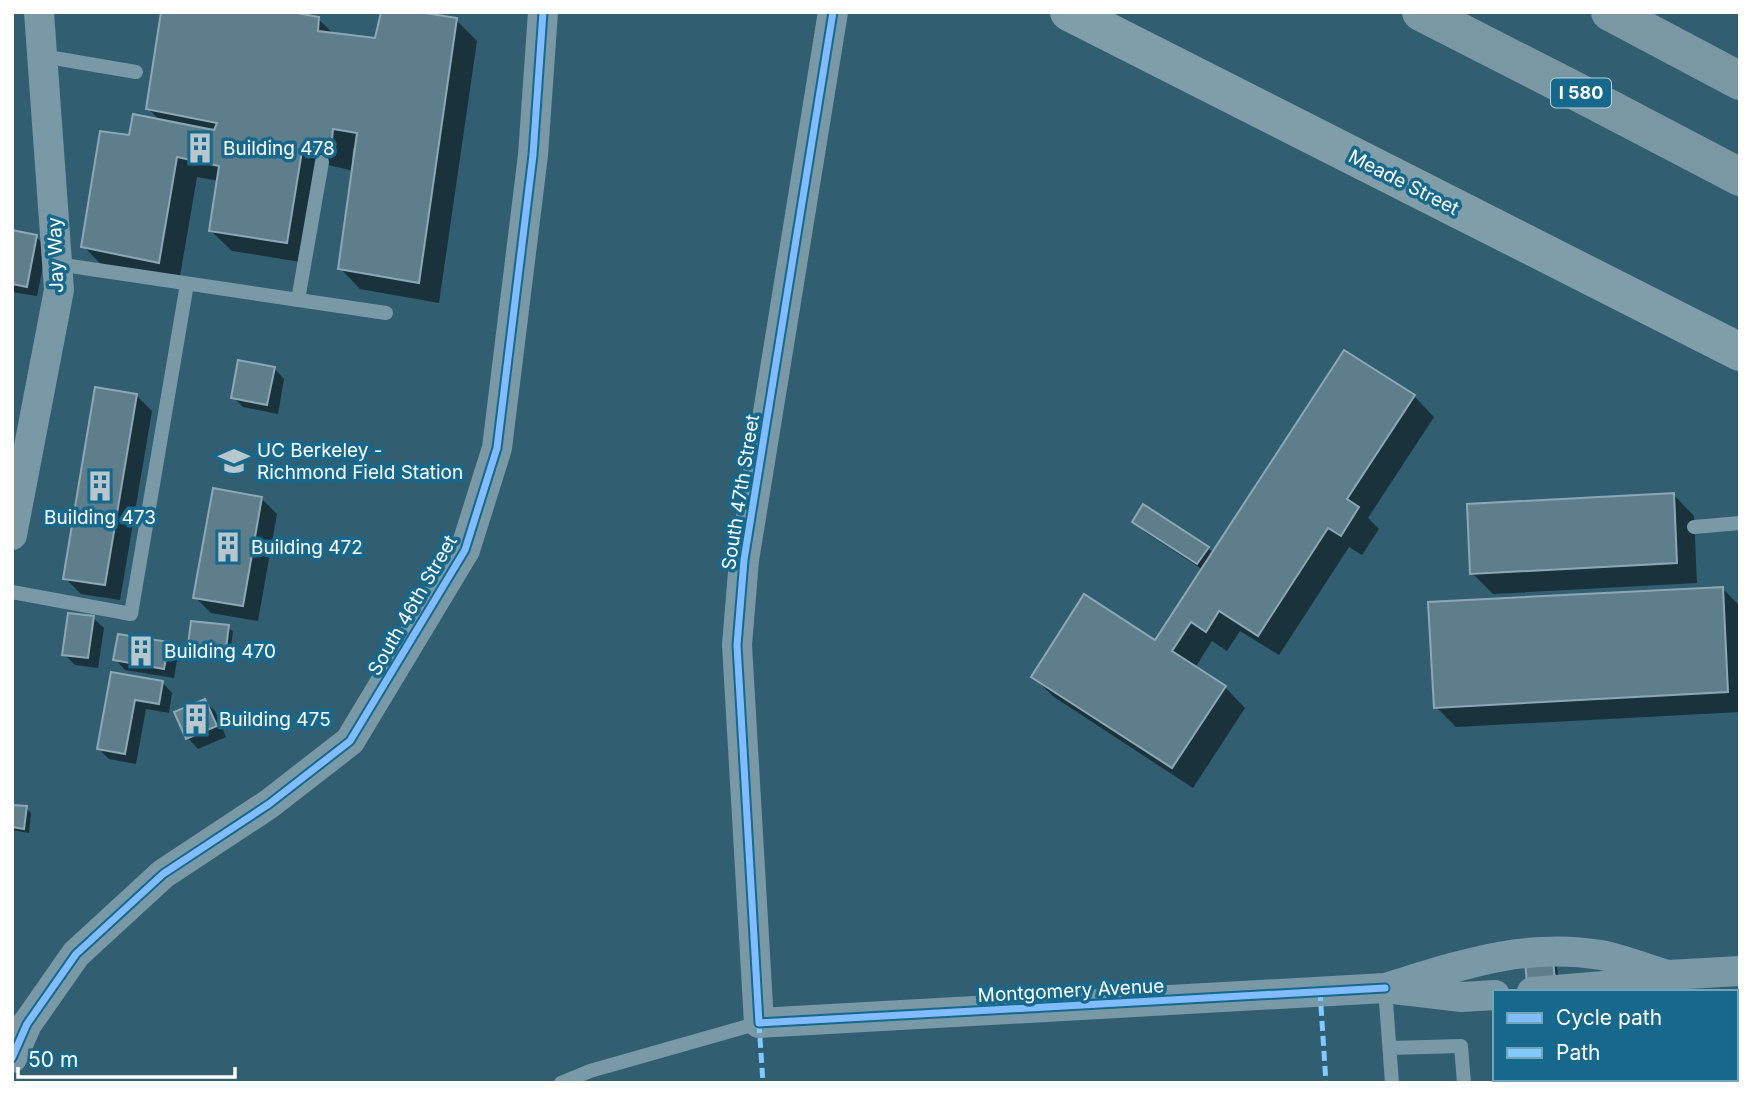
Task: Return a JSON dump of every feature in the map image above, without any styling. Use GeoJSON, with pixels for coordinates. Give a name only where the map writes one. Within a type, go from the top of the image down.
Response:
{"type":"FeatureCollection","features":[{"type":"Feature","properties":{"kind":"highway","name":"I 580"},"geometry":{"type":"LineString","coordinates":[[1421,12],[1740,177]]}},
{"type":"Feature","properties":{"kind":"highway"},"geometry":{"type":"LineString","coordinates":[[1610,12],[1740,80]]}},
{"type":"Feature","properties":{"kind":"street","name":"Jay Way"},"geometry":{"type":"LineString","coordinates":[[12,536],[59,290],[39,12]]}},
{"type":"Feature","properties":{"kind":"street","name":"South 46th Street"},"geometry":{"type":"LineString","coordinates":[[12,1058],[27,1024],[76,954],[163,874],[269,804],[350,741],[465,550],[497,448],[533,155],[543,12]]}},
{"type":"Feature","properties":{"kind":"street","name":"South 47th Street"},"geometry":{"type":"LineString","coordinates":[[759,1023],[737,645],[744,560],[833,12]]}},
{"type":"Feature","properties":{"kind":"street","name":"Meade Street"},"geometry":{"type":"LineString","coordinates":[[1069,12],[1740,352]]}},
{"type":"Feature","properties":{"kind":"street","name":"Montgomery Avenue"},"geometry":{"type":"LineString","coordinates":[[1385,988],[1479,960],[1512,954],[1561,951],[1602,955],[1668,983]]}},
{"type":"Feature","properties":{"kind":"street","name":"Montgomery Avenue"},"geometry":{"type":"LineString","coordinates":[[1556,990],[1668,983],[1740,971]]}},
{"type":"Feature","properties":{"kind":"street","name":"Montgomery Avenue"},"geometry":{"type":"LineString","coordinates":[[759,1023],[1385,988],[1462,997],[1493,995]]}},
{"type":"Feature","properties":{"kind":"lane"},"geometry":{"type":"LineString","coordinates":[[42,56],[136,72]]}},
{"type":"Feature","properties":{"kind":"lane"},"geometry":{"type":"LineString","coordinates":[[298,300],[322,162]]}},
{"type":"Feature","properties":{"kind":"lane"},"geometry":{"type":"LineString","coordinates":[[57,264],[386,313]]}},
{"type":"Feature","properties":{"kind":"lane"},"geometry":{"type":"LineString","coordinates":[[12,592],[131,614],[187,284]]}},
{"type":"Feature","properties":{"kind":"lane"},"geometry":{"type":"LineString","coordinates":[[1694,527],[1740,523]]}},
{"type":"Feature","properties":{"kind":"lane"},"geometry":{"type":"LineString","coordinates":[[1385,988],[1392,1083]]}},
{"type":"Feature","properties":{"kind":"lane"},"geometry":{"type":"LineString","coordinates":[[561,1083],[590,1072],[759,1023]]}},
{"type":"Feature","properties":{"kind":"lane"},"geometry":{"type":"LineString","coordinates":[[1390,1048],[1461,1046],[1464,1083]]}},
{"type":"Feature","properties":{"kind":"building","name":"Building 478"},"geometry":{"type":"Polygon","coordinates":[[[161,12],[291,12],[319,17],[318,31],[375,38],[381,12],[419,12],[457,18],[419,283],[338,269],[357,133],[333,129],[331,151],[303,145],[287,243],[209,231],[219,166],[177,157],[159,263],[81,247],[100,131],[129,135],[133,114],[214,130],[217,123],[146,109],[161,12]]]}},
{"type":"Feature","properties":{"kind":"building"},"geometry":{"type":"Polygon","coordinates":[[[12,230],[37,235],[27,287],[12,284],[12,230]]]}},
{"type":"Feature","properties":{"kind":"building"},"geometry":{"type":"Polygon","coordinates":[[[1344,350],[1415,395],[1347,499],[1359,507],[1341,536],[1328,528],[1258,636],[1219,611],[1206,632],[1191,622],[1172,651],[1226,686],[1172,768],[1031,677],[1084,594],[1155,640],[1344,350]]]}},
{"type":"Feature","properties":{"kind":"building"},"geometry":{"type":"Polygon","coordinates":[[[238,360],[275,367],[267,405],[231,398],[238,360]]]}},
{"type":"Feature","properties":{"kind":"building","name":"Building 473"},"geometry":{"type":"Polygon","coordinates":[[[95,387],[137,394],[105,585],[63,579],[95,387]]]}},
{"type":"Feature","properties":{"kind":"building","name":"Building 472"},"geometry":{"type":"Polygon","coordinates":[[[213,488],[262,497],[243,606],[193,598],[213,488]]]}},
{"type":"Feature","properties":{"kind":"building"},"geometry":{"type":"Polygon","coordinates":[[[1674,493],[1677,563],[1470,574],[1467,504],[1674,493]]]}},
{"type":"Feature","properties":{"kind":"building"},"geometry":{"type":"Polygon","coordinates":[[[1143,504],[1209,547],[1197,564],[1132,522],[1143,504]]]}},
{"type":"Feature","properties":{"kind":"building"},"geometry":{"type":"Polygon","coordinates":[[[1723,587],[1728,692],[1434,708],[1428,602],[1723,587]]]}},
{"type":"Feature","properties":{"kind":"building"},"geometry":{"type":"Polygon","coordinates":[[[68,613],[94,616],[88,658],[62,655],[68,613]]]}},
{"type":"Feature","properties":{"kind":"building"},"geometry":{"type":"Polygon","coordinates":[[[191,621],[229,625],[226,649],[188,645],[191,621]]]}},
{"type":"Feature","properties":{"kind":"building","name":"Building 470"},"geometry":{"type":"Polygon","coordinates":[[[118,634],[169,642],[164,669],[113,660],[118,634]]]}},
{"type":"Feature","properties":{"kind":"building"},"geometry":{"type":"Polygon","coordinates":[[[111,672],[163,681],[159,704],[135,700],[125,754],[97,749],[111,672]]]}},
{"type":"Feature","properties":{"kind":"building","name":"Building 475"},"geometry":{"type":"Polygon","coordinates":[[[205,699],[217,726],[186,739],[174,712],[205,699]]]}},
{"type":"Feature","properties":{"kind":"building"},"geometry":{"type":"Polygon","coordinates":[[[12,805],[27,806],[24,829],[12,827],[12,805]]]}},
{"type":"Feature","properties":{"kind":"building"},"geometry":{"type":"Polygon","coordinates":[[[1553,960],[1555,980],[1527,983],[1525,962],[1553,960]]]}},
{"type":"Feature","properties":{"kind":"marked path"},"geometry":{"type":"LineString","coordinates":[[1320,991],[1326,1083]]}},
{"type":"Feature","properties":{"kind":"marked path"},"geometry":{"type":"LineString","coordinates":[[759,1023],[763,1083]]}},
{"type":"Feature","properties":{"kind":"cycle path"},"geometry":{"type":"LineString","coordinates":[[12,1058],[27,1024],[76,954],[163,874],[269,804],[350,741],[465,550],[497,448],[533,155],[543,12]]}},
{"type":"Feature","properties":{"kind":"cycle path"},"geometry":{"type":"LineString","coordinates":[[833,12],[744,560],[737,645],[759,1023],[1385,988]]}},
{"type":"Feature","properties":{"kind":"place","name":"Building 478"},"geometry":{"type":"Point","coordinates":[200,148]}},
{"type":"Feature","properties":{"kind":"place","name":"UC Berkeley - Richmond Field Station"},"geometry":{"type":"Point","coordinates":[234,461]}},
{"type":"Feature","properties":{"kind":"place","name":"Building 473"},"geometry":{"type":"Point","coordinates":[100,486]}},
{"type":"Feature","properties":{"kind":"place","name":"Building 472"},"geometry":{"type":"Point","coordinates":[228,547]}},
{"type":"Feature","properties":{"kind":"place","name":"Building 470"},"geometry":{"type":"Point","coordinates":[141,651]}},
{"type":"Feature","properties":{"kind":"place","name":"Building 475"},"geometry":{"type":"Point","coordinates":[196,719]}}]}
